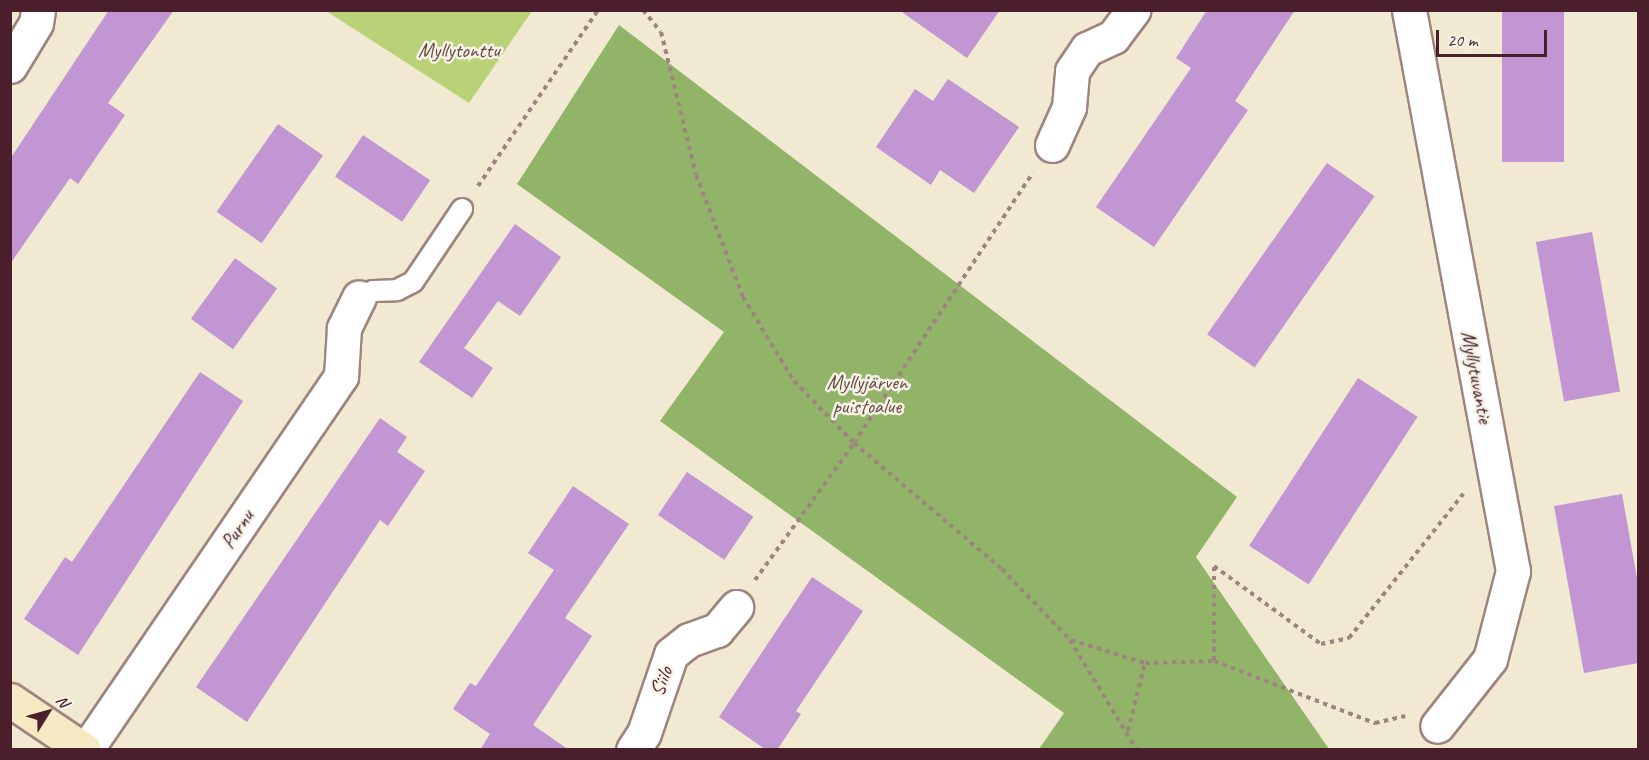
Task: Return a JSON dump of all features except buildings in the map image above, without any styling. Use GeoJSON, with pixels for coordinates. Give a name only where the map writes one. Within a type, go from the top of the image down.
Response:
{"type":"FeatureCollection","features":[{"type":"Feature","properties":{"kind":"street"},"geometry":{"type":"LineString","coordinates":[[10,66],[36,23],[38,10]]}},
{"type":"Feature","properties":{"kind":"street"},"geometry":{"type":"LineString","coordinates":[[1052,144],[1069,106],[1072,71],[1087,49],[1113,37],[1133,10]]}},
{"type":"Feature","properties":{"kind":"street","name":"Myllytuvantie"},"geometry":{"type":"LineString","coordinates":[[1409,10],[1513,571],[1490,659],[1445,715]]}},
{"type":"Feature","properties":{"kind":"street","name":"Purnu"},"geometry":{"type":"LineString","coordinates":[[85,750],[341,376],[344,328],[359,297]]}},
{"type":"Feature","properties":{"kind":"street","name":"Siilo"},"geometry":{"type":"LineString","coordinates":[[633,750],[644,733],[671,654],[689,640],[717,630],[736,607]]}},
{"type":"Feature","properties":{"kind":"street"},"geometry":{"type":"LineString","coordinates":[[10,700],[85,750]]}},
{"type":"Feature","properties":{"kind":"lane"},"geometry":{"type":"LineString","coordinates":[[359,297],[373,291],[397,290],[413,282],[462,209]]}},
{"type":"Feature","properties":{"kind":"path"},"geometry":{"type":"LineString","coordinates":[[462,209],[598,10]]}},
{"type":"Feature","properties":{"kind":"path"},"geometry":{"type":"LineString","coordinates":[[644,10],[661,32],[696,175],[743,297],[794,381],[854,443],[1002,569],[1070,639],[1137,750]]}},
{"type":"Feature","properties":{"kind":"path"},"geometry":{"type":"LineString","coordinates":[[736,607],[854,443],[1052,144]]}},
{"type":"Feature","properties":{"kind":"path"},"geometry":{"type":"LineString","coordinates":[[1214,661],[1214,566],[1321,645],[1349,638],[1492,456]]}},
{"type":"Feature","properties":{"kind":"path"},"geometry":{"type":"LineString","coordinates":[[1070,639],[1145,663],[1214,661],[1375,723],[1445,715]]}},
{"type":"Feature","properties":{"kind":"path"},"geometry":{"type":"LineString","coordinates":[[1128,732],[1145,663]]}},
{"type":"Feature","properties":{"kind":"green space","name":"Myllytonttu"},"geometry":{"type":"Polygon","coordinates":[[[326,11],[532,11],[469,103],[326,11]]]}},
{"type":"Feature","properties":{"kind":"green space","name":"Myllyjärven puistoalue"},"geometry":{"type":"Polygon","coordinates":[[[619,25],[1237,497],[1196,557],[1329,749],[1039,749],[1064,713],[660,421],[724,332],[517,184],[619,25]]]}}]}
